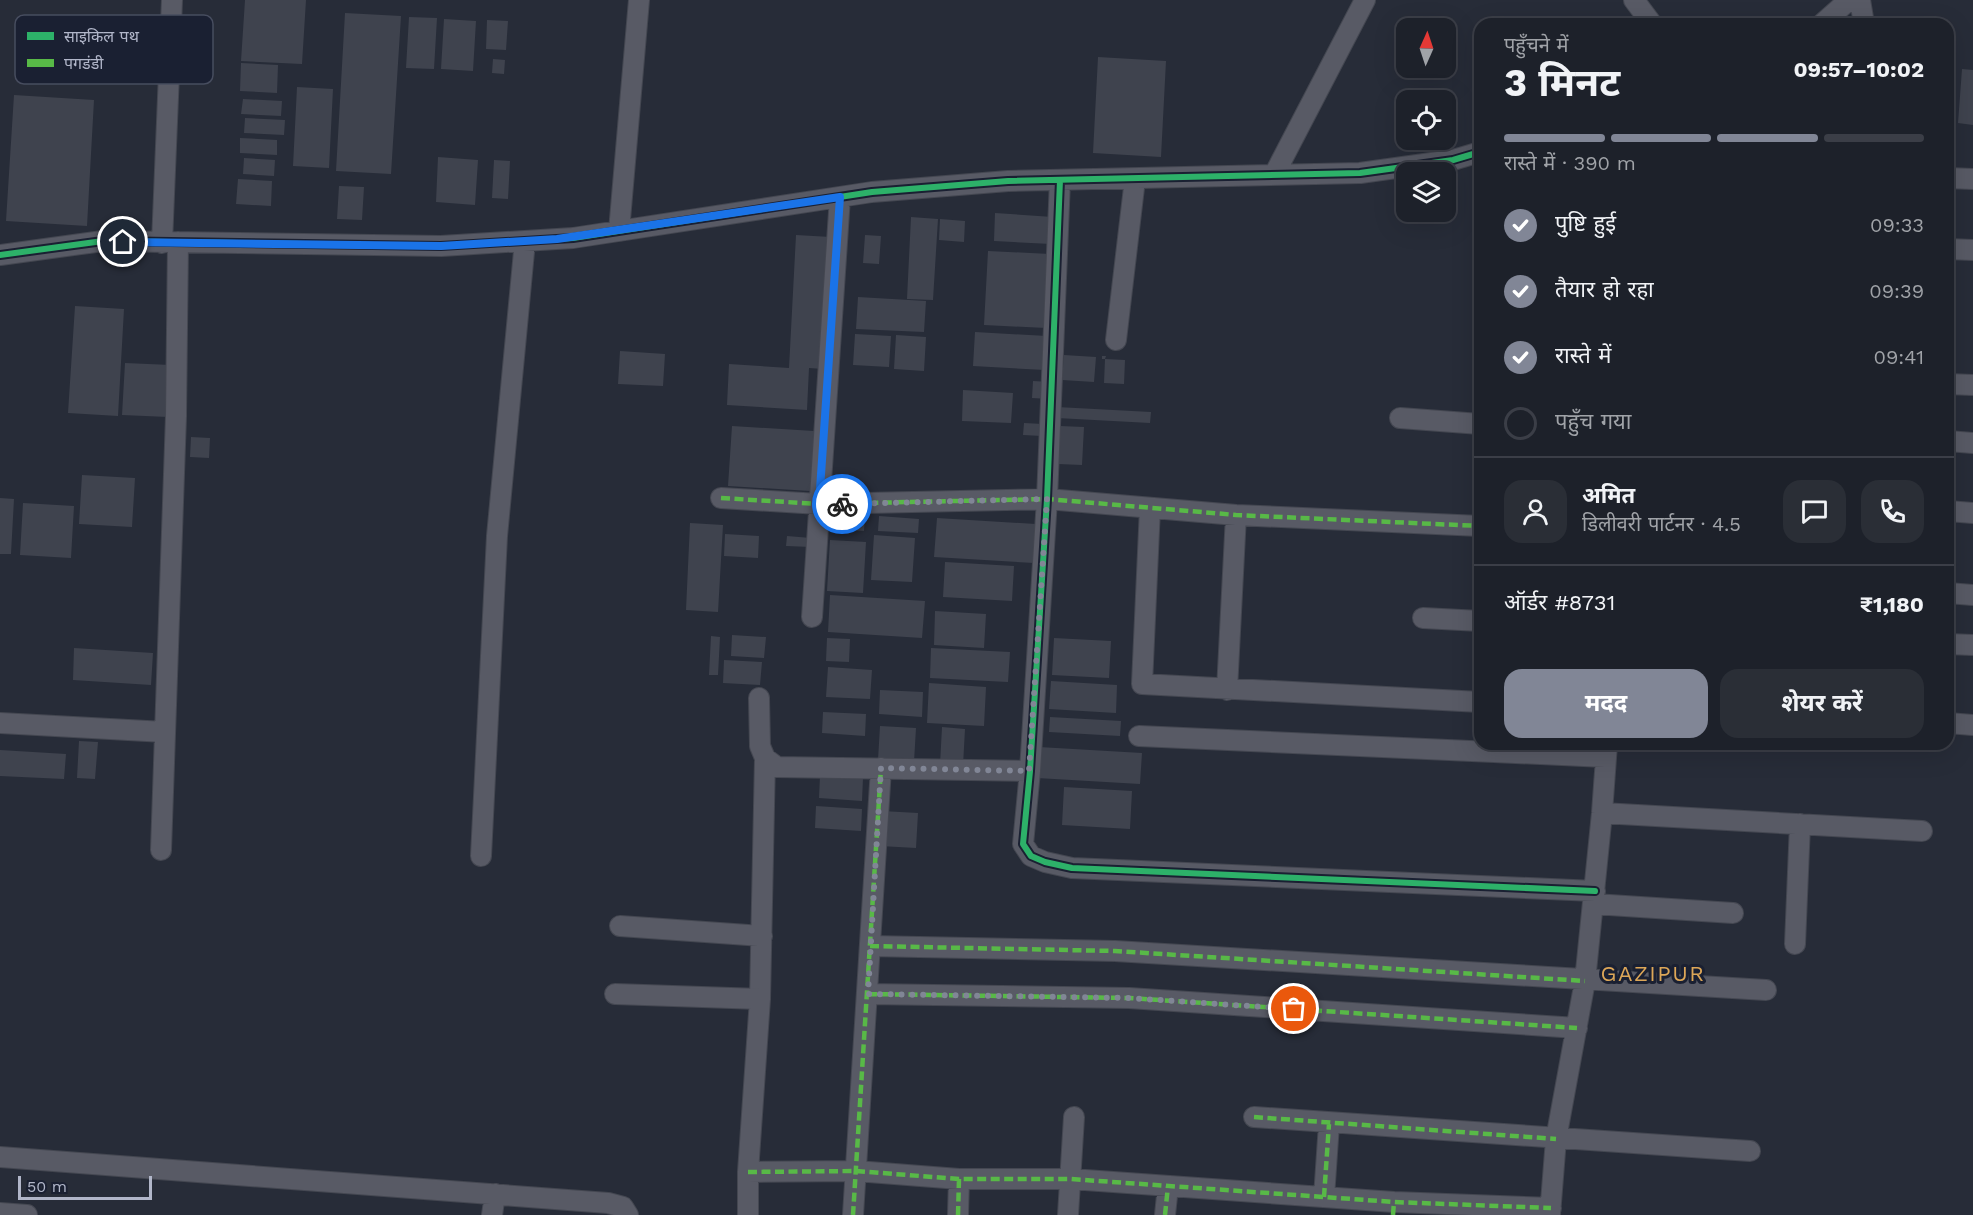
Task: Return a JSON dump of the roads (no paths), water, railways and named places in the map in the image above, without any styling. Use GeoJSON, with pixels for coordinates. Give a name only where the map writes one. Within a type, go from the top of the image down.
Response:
{"type":"FeatureCollection","features":[{"type":"Feature","properties":{"kind":"street"},"geometry":{"type":"LineString","coordinates":[[172,0],[172,15]]}},
{"type":"Feature","properties":{"kind":"street"},"geometry":{"type":"LineString","coordinates":[[619,231],[639,0]]}},
{"type":"Feature","properties":{"kind":"street"},"geometry":{"type":"LineString","coordinates":[[1274,175],[1365,0]]}},
{"type":"Feature","properties":{"kind":"street"},"geometry":{"type":"LineString","coordinates":[[1634,0],[1648,18]]}},
{"type":"Feature","properties":{"kind":"street"},"geometry":{"type":"LineString","coordinates":[[1829,18],[1849,0]]}},
{"type":"Feature","properties":{"kind":"street"},"geometry":{"type":"LineString","coordinates":[[1860,0],[1863,18]]}},
{"type":"Feature","properties":{"kind":"street"},"geometry":{"type":"LineString","coordinates":[[161,850],[176,428],[170,243],[171,84]]}},
{"type":"Feature","properties":{"kind":"street"},"geometry":{"type":"LineString","coordinates":[[0,255],[103,241],[441,246],[573,238],[872,192],[1008,181],[1360,173],[1452,160],[1474,154]]}},
{"type":"Feature","properties":{"kind":"street"},"geometry":{"type":"LineString","coordinates":[[1954,178],[1973,179]]}},
{"type":"Feature","properties":{"kind":"street"},"geometry":{"type":"LineString","coordinates":[[1116,340],[1136,179]]}},
{"type":"Feature","properties":{"kind":"street"},"geometry":{"type":"LineString","coordinates":[[1060,180],[1047,499],[1023,844],[1030,856],[1072,868],[1594,898],[1733,913]]}},
{"type":"Feature","properties":{"kind":"street"},"geometry":{"type":"LineString","coordinates":[[812,617],[840,197]]}},
{"type":"Feature","properties":{"kind":"street"},"geometry":{"type":"LineString","coordinates":[[481,856],[496,536],[525,241]]}},
{"type":"Feature","properties":{"kind":"street"},"geometry":{"type":"LineString","coordinates":[[1954,249],[1973,250]]}},
{"type":"Feature","properties":{"kind":"street"},"geometry":{"type":"LineString","coordinates":[[1954,384],[1973,385]]}},
{"type":"Feature","properties":{"kind":"street"},"geometry":{"type":"LineString","coordinates":[[1400,418],[1474,424]]}},
{"type":"Feature","properties":{"kind":"street"},"geometry":{"type":"LineString","coordinates":[[1954,441],[1973,443]]}},
{"type":"Feature","properties":{"kind":"street"},"geometry":{"type":"LineString","coordinates":[[721,498],[819,504],[1047,499],[1236,514],[1474,526]]}},
{"type":"Feature","properties":{"kind":"street"},"geometry":{"type":"LineString","coordinates":[[1150,508],[1142,684],[1474,702]]}},
{"type":"Feature","properties":{"kind":"street"},"geometry":{"type":"LineString","coordinates":[[1954,512],[1973,513]]}},
{"type":"Feature","properties":{"kind":"street"},"geometry":{"type":"LineString","coordinates":[[1227,690],[1236,514]]}},
{"type":"Feature","properties":{"kind":"street"},"geometry":{"type":"LineString","coordinates":[[1954,594],[1973,596]]}},
{"type":"Feature","properties":{"kind":"street"},"geometry":{"type":"LineString","coordinates":[[1423,618],[1474,621]]}},
{"type":"Feature","properties":{"kind":"street"},"geometry":{"type":"LineString","coordinates":[[1954,644],[1973,645]]}},
{"type":"Feature","properties":{"kind":"street"},"geometry":{"type":"LineString","coordinates":[[748,1215],[748,1172],[762,936],[765,758],[760,746],[759,698]]}},
{"type":"Feature","properties":{"kind":"street"},"geometry":{"type":"LineString","coordinates":[[0,723],[165,732]]}},
{"type":"Feature","properties":{"kind":"street"},"geometry":{"type":"LineString","coordinates":[[1954,723],[1973,724]]}},
{"type":"Feature","properties":{"kind":"street"},"geometry":{"type":"LineString","coordinates":[[1138,736],[1474,747]]}},
{"type":"Feature","properties":{"kind":"street"},"geometry":{"type":"LineString","coordinates":[[748,1172],[856,1171],[959,1179],[1071,1179],[1324,1197],[1393,1209],[1550,1212],[1556,1139],[1585,981],[1606,751],[1575,750]]}},
{"type":"Feature","properties":{"kind":"street"},"geometry":{"type":"LineString","coordinates":[[765,758],[777,766],[789,768],[1029,771]]}},
{"type":"Feature","properties":{"kind":"street"},"geometry":{"type":"LineString","coordinates":[[853,1215],[881,768]]}},
{"type":"Feature","properties":{"kind":"street"},"geometry":{"type":"LineString","coordinates":[[1602,813],[1922,831]]}},
{"type":"Feature","properties":{"kind":"street"},"geometry":{"type":"LineString","coordinates":[[1795,944],[1800,824]]}},
{"type":"Feature","properties":{"kind":"street"},"geometry":{"type":"LineString","coordinates":[[620,926],[762,936]]}},
{"type":"Feature","properties":{"kind":"street"},"geometry":{"type":"LineString","coordinates":[[870,946],[1115,951],[1585,981],[1766,990]]}},
{"type":"Feature","properties":{"kind":"street"},"geometry":{"type":"LineString","coordinates":[[615,994],[760,999]]}},
{"type":"Feature","properties":{"kind":"street"},"geometry":{"type":"LineString","coordinates":[[868,994],[1129,998],[1577,1028]]}},
{"type":"Feature","properties":{"kind":"street"},"geometry":{"type":"LineString","coordinates":[[1068,1215],[1074,1117]]}},
{"type":"Feature","properties":{"kind":"street"},"geometry":{"type":"LineString","coordinates":[[1254,1117],[1329,1124],[1750,1151]]}},
{"type":"Feature","properties":{"kind":"street"},"geometry":{"type":"LineString","coordinates":[[1324,1197],[1329,1124]]}},
{"type":"Feature","properties":{"kind":"street"},"geometry":{"type":"LineString","coordinates":[[0,1157],[608,1203],[623,1207],[628,1215]]}},
{"type":"Feature","properties":{"kind":"street"},"geometry":{"type":"LineString","coordinates":[[958,1215],[959,1179]]}},
{"type":"Feature","properties":{"kind":"street"},"geometry":{"type":"LineString","coordinates":[[1165,1215],[1168,1186]]}},
{"type":"Feature","properties":{"kind":"street"},"geometry":{"type":"LineString","coordinates":[[492,1215],[495,1194]]}},
{"type":"Feature","properties":{"kind":"street"},"geometry":{"type":"LineString","coordinates":[[0,1213],[27,1215]]}},
{"type":"Feature","properties":{"kind":"district","name":"GAZIPUR"},"geometry":{"type":"Point","coordinates":[1653,973]}}]}
